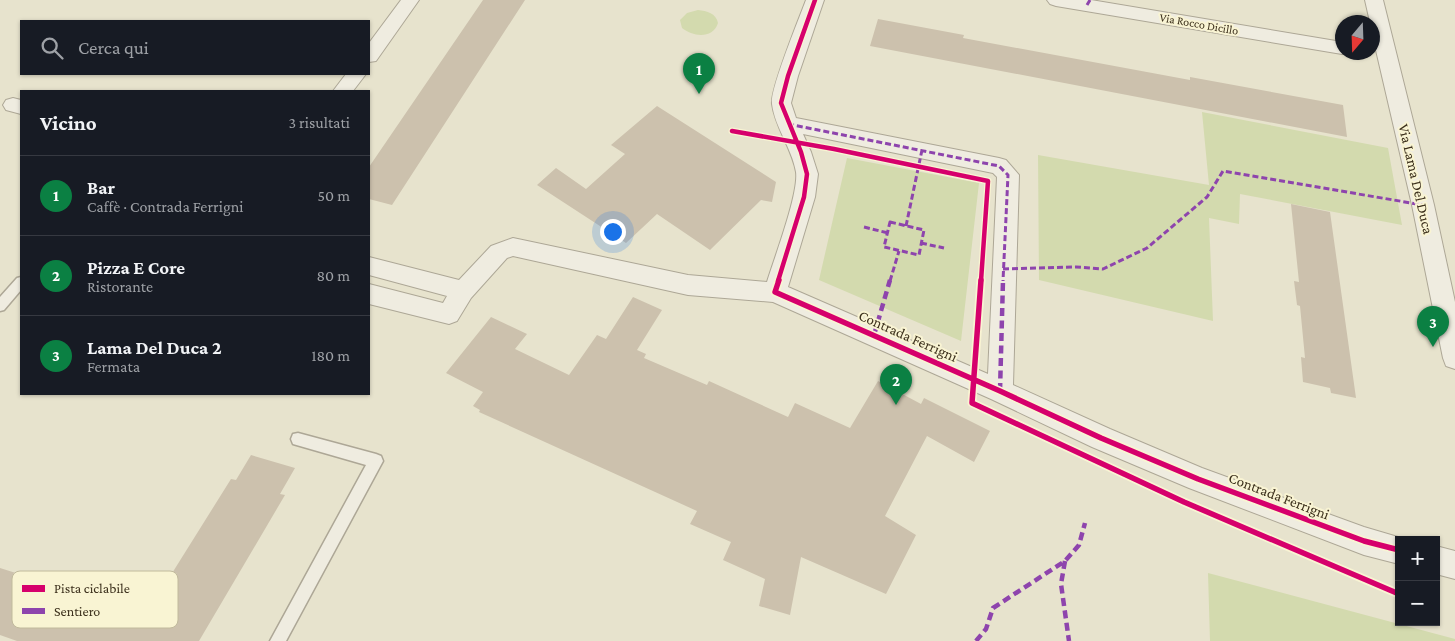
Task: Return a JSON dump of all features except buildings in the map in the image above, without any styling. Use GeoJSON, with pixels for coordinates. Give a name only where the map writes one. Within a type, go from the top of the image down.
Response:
{"type":"FeatureCollection","features":[{"type":"Feature","properties":{"kind":"street"},"geometry":{"type":"LineString","coordinates":[[388,0],[409,2]]}},
{"type":"Feature","properties":{"kind":"street"},"geometry":{"type":"LineString","coordinates":[[775,292],[804,197],[808,174],[801,152],[788,124],[782,103],[788,76],[815,0]]}},
{"type":"Feature","properties":{"kind":"street","name":"Via Rocco Dicillo"},"geometry":{"type":"LineString","coordinates":[[1056,0],[1335,47]]}},
{"type":"Feature","properties":{"kind":"street","name":"Via Lama Del Duca"},"geometry":{"type":"LineString","coordinates":[[1374,0],[1375,15]]}},
{"type":"Feature","properties":{"kind":"street"},"geometry":{"type":"LineString","coordinates":[[370,55],[409,2]]}},
{"type":"Feature","properties":{"kind":"street","name":"Via Lama Del Duca"},"geometry":{"type":"LineString","coordinates":[[1379,60],[1422,205],[1455,358]]}},
{"type":"Feature","properties":{"kind":"street"},"geometry":{"type":"LineString","coordinates":[[343,90],[355,75]]}},
{"type":"Feature","properties":{"kind":"street"},"geometry":{"type":"LineString","coordinates":[[788,124],[999,166],[1008,176],[1002,269],[1000,390]]}},
{"type":"Feature","properties":{"kind":"street","name":"Contrada Ferrigni"},"geometry":{"type":"LineString","coordinates":[[463,291],[500,252],[513,247],[688,285],[775,292],[1000,390],[1101,438],[1198,479],[1364,541],[1395,549]]}},
{"type":"Feature","properties":{"kind":"street"},"geometry":{"type":"LineString","coordinates":[[370,266],[463,291],[449,314],[370,294]]}},
{"type":"Feature","properties":{"kind":"street"},"geometry":{"type":"LineString","coordinates":[[1440,561],[1455,565]]}},
{"type":"Feature","properties":{"kind":"lane"},"geometry":{"type":"LineString","coordinates":[[0,306],[20,283]]}},
{"type":"Feature","properties":{"kind":"lane"},"geometry":{"type":"LineString","coordinates":[[278,641],[376,461],[298,439]]}},
{"type":"Feature","properties":{"kind":"green space"},"geometry":{"type":"Polygon","coordinates":[[[698,10],[708,12],[717,20],[718,23],[712,32],[697,35],[682,28],[680,20],[687,13],[698,10]]]}},
{"type":"Feature","properties":{"kind":"green space"},"geometry":{"type":"Polygon","coordinates":[[[1202,112],[1388,148],[1402,225],[1240,194],[1239,224],[1209,218],[1213,321],[1039,280],[1038,155],[1209,185],[1202,112]]]}},
{"type":"Feature","properties":{"kind":"green space"},"geometry":{"type":"Polygon","coordinates":[[[847,158],[979,183],[961,341],[819,280],[847,158]]]}},
{"type":"Feature","properties":{"kind":"green space"},"geometry":{"type":"Polygon","coordinates":[[[1208,573],[1395,623],[1395,626],[1406,626],[1455,639],[1455,641],[1210,641],[1208,573]]]}},
{"type":"Feature","properties":{"kind":"marked path"},"geometry":{"type":"LineString","coordinates":[[1087,5],[1090,0]]}},
{"type":"Feature","properties":{"kind":"marked path"},"geometry":{"type":"LineString","coordinates":[[788,124],[999,166],[1008,175],[1003,269],[1000,391]]}},
{"type":"Feature","properties":{"kind":"marked path"},"geometry":{"type":"LineString","coordinates":[[906,226],[922,150]]}},
{"type":"Feature","properties":{"kind":"marked path"},"geometry":{"type":"LineString","coordinates":[[1003,269],[1076,267],[1103,269],[1147,248],[1207,197],[1223,171],[1423,205]]}},
{"type":"Feature","properties":{"kind":"marked path"},"geometry":{"type":"LineString","coordinates":[[890,222],[924,230],[919,255],[884,247],[890,222]]}},
{"type":"Feature","properties":{"kind":"marked path"},"geometry":{"type":"LineString","coordinates":[[864,227],[888,233]]}},
{"type":"Feature","properties":{"kind":"marked path"},"geometry":{"type":"LineString","coordinates":[[921,243],[944,248]]}},
{"type":"Feature","properties":{"kind":"marked path"},"geometry":{"type":"LineString","coordinates":[[874,335],[899,251]]}},
{"type":"Feature","properties":{"kind":"marked path"},"geometry":{"type":"LineString","coordinates":[[976,641],[986,629],[993,608],[1065,561],[1079,545],[1085,523]]}},
{"type":"Feature","properties":{"kind":"marked path"},"geometry":{"type":"LineString","coordinates":[[1065,561],[1061,584],[1069,641]]}},
{"type":"Feature","properties":{"kind":"cycle path"},"geometry":{"type":"LineString","coordinates":[[815,0],[788,76],[781,103],[801,152],[807,174],[804,197],[775,292],[1000,391],[1101,438],[1198,479],[1364,541],[1395,549]]}},
{"type":"Feature","properties":{"kind":"cycle path"},"geometry":{"type":"LineString","coordinates":[[732,131],[834,149],[988,181],[972,403],[1184,502],[1395,592]]}},
{"type":"Feature","properties":{"kind":"place","name":"Bar"},"geometry":{"type":"Point","coordinates":[699,94]}},
{"type":"Feature","properties":{"kind":"place","name":"Lama Del Duca 2"},"geometry":{"type":"Point","coordinates":[1433,347]}},
{"type":"Feature","properties":{"kind":"place","name":"Pizza E Core"},"geometry":{"type":"Point","coordinates":[896,405]}}]}
